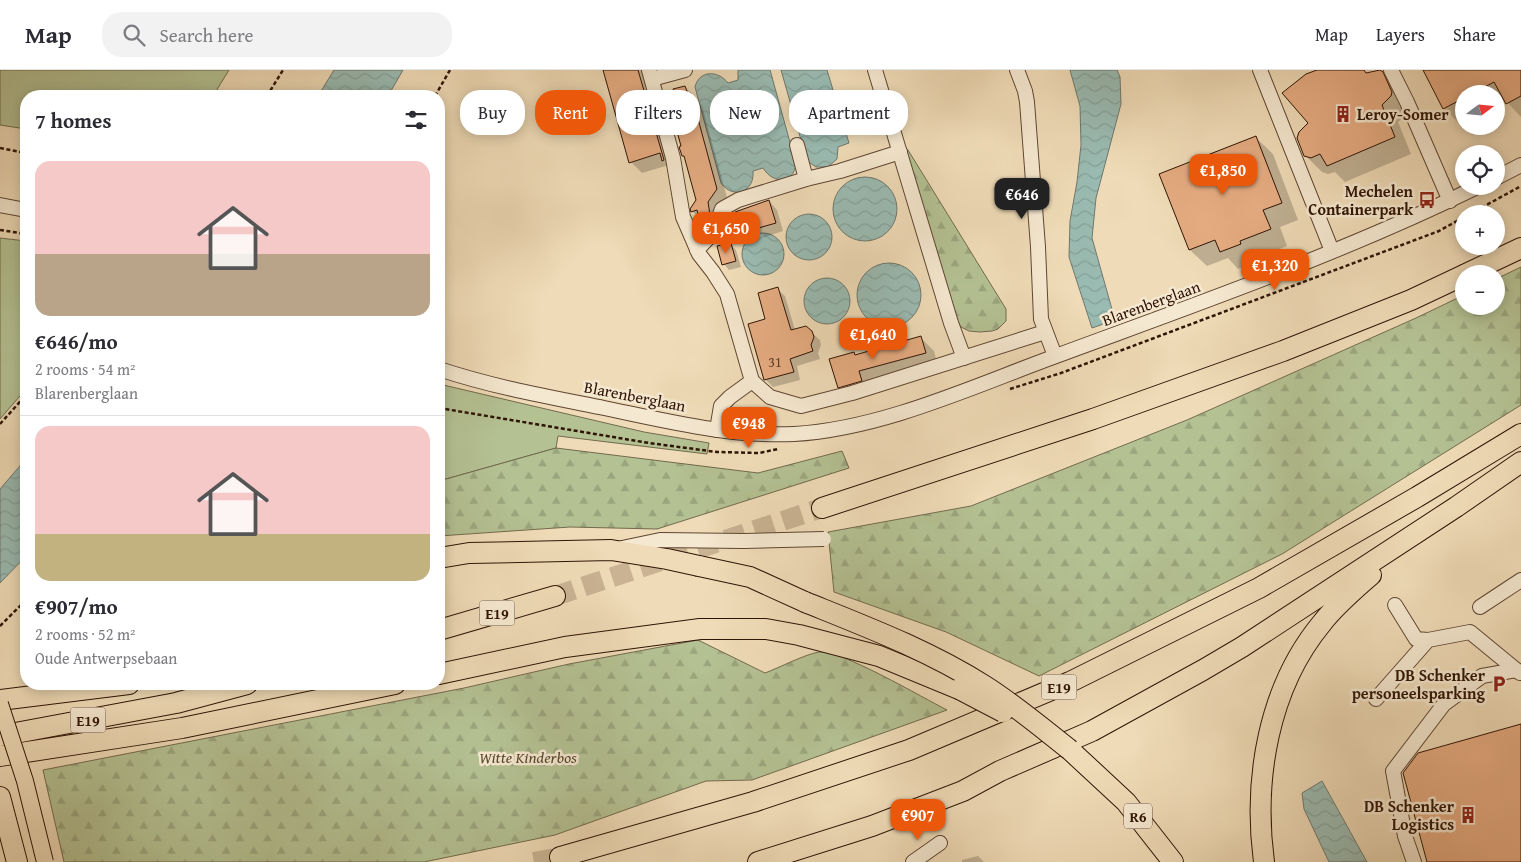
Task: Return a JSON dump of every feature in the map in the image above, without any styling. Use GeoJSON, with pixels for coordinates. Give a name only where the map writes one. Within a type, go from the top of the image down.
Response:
{"type":"FeatureCollection","features":[{"type":"Feature","properties":{"kind":"highway"},"geometry":{"type":"LineString","coordinates":[[1484,265],[1521,248]]}},
{"type":"Feature","properties":{"kind":"highway"},"geometry":{"type":"LineString","coordinates":[[822,508],[1093,419],[1264,357],[1411,300],[1455,279]]}},
{"type":"Feature","properties":{"kind":"highway","name":"E19"},"geometry":{"type":"LineString","coordinates":[[560,857],[754,802],[910,750],[1070,682],[1259,588],[1417,497],[1521,434]]}},
{"type":"Feature","properties":{"kind":"highway"},"geometry":{"type":"LineString","coordinates":[[758,862],[872,826],[954,794],[1000,770],[1092,731],[1242,647],[1521,462]]}},
{"type":"Feature","properties":{"kind":"highway"},"geometry":{"type":"LineString","coordinates":[[1264,862],[1260,816],[1265,753],[1280,698],[1306,645],[1337,606],[1384,564],[1521,472]]}},
{"type":"Feature","properties":{"kind":"highway"},"geometry":{"type":"LineString","coordinates":[[445,557],[469,553],[611,550],[667,559],[750,577],[805,602],[890,636],[937,659],[985,686],[1070,750]]}},
{"type":"Feature","properties":{"kind":"highway","name":"E19"},"geometry":{"type":"LineString","coordinates":[[445,628],[555,596]]}},
{"type":"Feature","properties":{"kind":"highway"},"geometry":{"type":"LineString","coordinates":[[445,673],[565,647],[700,629],[766,629],[799,635],[879,656],[959,689],[1012,716],[1070,750]]}},
{"type":"Feature","properties":{"kind":"highway"},"geometry":{"type":"LineString","coordinates":[[0,691],[20,686]]}},
{"type":"Feature","properties":{"kind":"highway"},"geometry":{"type":"LineString","coordinates":[[0,700],[81,690]]}},
{"type":"Feature","properties":{"kind":"highway","name":"E19"},"geometry":{"type":"LineString","coordinates":[[0,736],[176,703],[225,690]]}},
{"type":"Feature","properties":{"kind":"highway"},"geometry":{"type":"LineString","coordinates":[[0,756],[182,728],[367,690]]}},
{"type":"Feature","properties":{"kind":"highway","name":"R6"},"geometry":{"type":"LineString","coordinates":[[1070,750],[1126,802],[1174,862]]}},
{"type":"Feature","properties":{"kind":"highway"},"geometry":{"type":"LineString","coordinates":[[0,796],[17,862]]}},
{"type":"Feature","properties":{"kind":"main road"},"geometry":{"type":"LineString","coordinates":[[0,704],[25,781],[45,862]]}},
{"type":"Feature","properties":{"kind":"street"},"geometry":{"type":"LineString","coordinates":[[685,70],[650,75],[673,158],[683,217],[697,250],[726,294],[752,381],[770,397],[801,406],[1045,332]]}},
{"type":"Feature","properties":{"kind":"street"},"geometry":{"type":"LineString","coordinates":[[875,70],[951,323],[964,358]]}},
{"type":"Feature","properties":{"kind":"street"},"geometry":{"type":"LineString","coordinates":[[1017,70],[1027,102],[1038,247],[1041,319],[1055,356]]}},
{"type":"Feature","properties":{"kind":"street"},"geometry":{"type":"LineString","coordinates":[[1260,70],[1332,251]]}},
{"type":"Feature","properties":{"kind":"street"},"geometry":{"type":"LineString","coordinates":[[1391,70],[1450,201]]}},
{"type":"Feature","properties":{"kind":"street"},"geometry":{"type":"LineString","coordinates":[[797,145],[806,178]]}},
{"type":"Feature","properties":{"kind":"street"},"geometry":{"type":"LineString","coordinates":[[697,250],[713,233],[722,209],[738,200],[806,178],[840,171],[900,152]]}},
{"type":"Feature","properties":{"kind":"street"},"geometry":{"type":"LineString","coordinates":[[1505,173],[1521,165]]}},
{"type":"Feature","properties":{"kind":"street","name":"Blarenberglaan"},"geometry":{"type":"LineString","coordinates":[[445,371],[516,390],[717,430],[754,435],[797,434],[861,424],[922,405],[1255,284],[1462,195]]}},
{"type":"Feature","properties":{"kind":"street"},"geometry":{"type":"LineString","coordinates":[[0,205],[20,209]]}},
{"type":"Feature","properties":{"kind":"street"},"geometry":{"type":"LineString","coordinates":[[717,430],[722,406],[730,397],[752,381]]}},
{"type":"Feature","properties":{"kind":"street"},"geometry":{"type":"LineString","coordinates":[[611,550],[660,540],[744,541],[824,539]]}},
{"type":"Feature","properties":{"kind":"street"},"geometry":{"type":"LineString","coordinates":[[1480,607],[1521,580]]}},
{"type":"Feature","properties":{"kind":"street"},"geometry":{"type":"LineString","coordinates":[[1394,605],[1416,639],[1428,640],[1470,632],[1519,672]]}},
{"type":"Feature","properties":{"kind":"street"},"geometry":{"type":"LineString","coordinates":[[1376,699],[1428,640]]}},
{"type":"Feature","properties":{"kind":"street"},"geometry":{"type":"LineString","coordinates":[[1414,862],[1405,836],[1393,771],[1444,704],[1482,676],[1519,672]]}},
{"type":"Feature","properties":{"kind":"street"},"geometry":{"type":"LineString","coordinates":[[912,862],[940,843]]}},
{"type":"Feature","properties":{"kind":"path"},"geometry":{"type":"LineString","coordinates":[[271,90],[283,70]]}},
{"type":"Feature","properties":{"kind":"path"},"geometry":{"type":"LineString","coordinates":[[438,90],[450,70]]}},
{"type":"Feature","properties":{"kind":"path"},"geometry":{"type":"LineString","coordinates":[[0,148],[20,152]]}},
{"type":"Feature","properties":{"kind":"path"},"geometry":{"type":"LineString","coordinates":[[1486,205],[1521,186]]}},
{"type":"Feature","properties":{"kind":"path"},"geometry":{"type":"LineString","coordinates":[[0,230],[20,233]]}},
{"type":"Feature","properties":{"kind":"path"},"geometry":{"type":"LineString","coordinates":[[0,424],[20,402]]}},
{"type":"Feature","properties":{"kind":"path"},"geometry":{"type":"LineString","coordinates":[[445,409],[717,452],[717,446]]}},
{"type":"Feature","properties":{"kind":"path"},"geometry":{"type":"LineString","coordinates":[[0,626],[20,606]]}},
{"type":"Feature","properties":{"kind":"green space"},"geometry":{"type":"Polygon","coordinates":[[[0,70],[229,70],[217,90],[20,90],[20,128],[0,125],[0,70]]]}},
{"type":"Feature","properties":{"kind":"green space"},"geometry":{"type":"Polygon","coordinates":[[[905,150],[908,150],[1006,309],[1006,321],[998,329],[980,332],[969,331],[961,327],[952,312],[905,150]]]}},
{"type":"Feature","properties":{"kind":"green space"},"geometry":{"type":"Polygon","coordinates":[[[0,238],[20,240],[20,396],[0,419],[0,238]]]}},
{"type":"Feature","properties":{"kind":"green space"},"geometry":{"type":"Polygon","coordinates":[[[1521,267],[1521,405],[1282,554],[1039,676],[946,632],[834,592],[828,532],[971,506],[1187,420],[1455,299],[1455,315],[1505,315],[1505,275],[1521,267]]]}},
{"type":"Feature","properties":{"kind":"green space"},"geometry":{"type":"Polygon","coordinates":[[[445,385],[644,432],[709,443],[707,454],[558,436],[556,448],[445,479],[445,385]]]}},
{"type":"Feature","properties":{"kind":"green space"},"geometry":{"type":"Polygon","coordinates":[[[556,448],[758,473],[842,451],[849,468],[657,529],[570,527],[445,536],[445,479],[556,448]]]}},
{"type":"Feature","properties":{"kind":"green space","name":"Witte Kinderbos"},"geometry":{"type":"Polygon","coordinates":[[[698,640],[765,673],[799,658],[819,652],[829,653],[862,666],[947,710],[752,780],[706,781],[555,835],[424,862],[64,862],[43,770],[464,688],[569,664],[698,640]]]}},
{"type":"Feature","properties":{"kind":"water"},"geometry":{"type":"Polygon","coordinates":[[[334,70],[403,70],[391,90],[322,90],[334,70]]]}},
{"type":"Feature","properties":{"kind":"water"},"geometry":{"type":"Polygon","coordinates":[[[738,70],[770,70],[776,90],[710,90],[710,135],[779,135],[779,103],[796,164],[791,176],[782,180],[772,177],[763,168],[753,171],[751,184],[747,189],[737,192],[731,191],[721,183],[700,105],[700,90],[696,90],[695,87],[700,77],[709,74],[719,76],[728,83],[738,80],[738,70]]]}},
{"type":"Feature","properties":{"kind":"water"},"geometry":{"type":"Polygon","coordinates":[[[781,70],[827,70],[833,90],[789,90],[789,98],[781,70]]]}},
{"type":"Feature","properties":{"kind":"water"},"geometry":{"type":"Polygon","coordinates":[[[1070,70],[1117,70],[1120,77],[1121,104],[1096,198],[1092,238],[1115,320],[1092,328],[1069,257],[1070,221],[1081,145],[1080,106],[1070,70]]]}},
{"type":"Feature","properties":{"kind":"water"},"geometry":{"type":"Polygon","coordinates":[[[800,135],[847,135],[849,143],[838,147],[837,159],[828,167],[816,167],[807,161],[800,135]]]}},
{"type":"Feature","properties":{"kind":"water"},"geometry":{"type":"Polygon","coordinates":[[[859,177],[871,177],[888,186],[895,197],[897,209],[895,221],[888,232],[871,241],[859,241],[847,236],[838,227],[833,215],[833,203],[838,191],[847,182],[859,177]]]}},
{"type":"Feature","properties":{"kind":"water"},"geometry":{"type":"Polygon","coordinates":[[[809,214],[822,218],[828,224],[832,237],[828,250],[822,256],[809,260],[796,256],[790,250],[786,237],[790,224],[796,218],[809,214]]]}},
{"type":"Feature","properties":{"kind":"water"},"geometry":{"type":"Polygon","coordinates":[[[763,233],[778,239],[784,254],[778,269],[763,275],[748,269],[742,254],[748,239],[763,233]]]}},
{"type":"Feature","properties":{"kind":"water"},"geometry":{"type":"Polygon","coordinates":[[[883,263],[895,263],[912,272],[919,283],[921,295],[919,307],[912,318],[895,327],[883,327],[871,322],[862,313],[857,301],[857,289],[862,277],[871,268],[883,263]]]}},
{"type":"Feature","properties":{"kind":"water"},"geometry":{"type":"Polygon","coordinates":[[[827,278],[840,282],[846,288],[850,301],[846,314],[840,320],[827,324],[814,320],[808,314],[804,301],[808,288],[814,282],[827,278]]]}},
{"type":"Feature","properties":{"kind":"water"},"geometry":{"type":"Polygon","coordinates":[[[20,466],[20,562],[0,583],[0,489],[20,466]]]}},
{"type":"Feature","properties":{"kind":"water"},"geometry":{"type":"Polygon","coordinates":[[[1322,781],[1367,862],[1329,862],[1304,809],[1302,793],[1322,781]]]}},
{"type":"Feature","properties":{"kind":"building"},"geometry":{"type":"Polygon","coordinates":[[[603,70],[638,70],[644,90],[616,90],[616,116],[603,70]]]}},
{"type":"Feature","properties":{"kind":"building","name":"Leroy-Somer"},"geometry":{"type":"Polygon","coordinates":[[[1317,70],[1364,70],[1366,73],[1380,70],[1383,72],[1392,92],[1391,96],[1382,105],[1395,137],[1327,166],[1320,154],[1311,158],[1304,156],[1297,138],[1299,132],[1308,123],[1282,93],[1306,74],[1317,70]]]}},
{"type":"Feature","properties":{"kind":"building"},"geometry":{"type":"Polygon","coordinates":[[[1423,70],[1521,70],[1521,96],[1506,104],[1505,85],[1496,85],[1494,82],[1488,85],[1455,85],[1455,103],[1443,109],[1423,70]]]}},
{"type":"Feature","properties":{"kind":"building"},"geometry":{"type":"Polygon","coordinates":[[[685,86],[686,90],[673,90],[685,86]]]}},
{"type":"Feature","properties":{"kind":"building"},"geometry":{"type":"Polygon","coordinates":[[[700,126],[717,189],[708,202],[710,215],[699,218],[697,210],[691,212],[690,209],[696,200],[684,156],[682,156],[679,147],[681,146],[678,135],[700,135],[700,126]]]}},
{"type":"Feature","properties":{"kind":"building"},"geometry":{"type":"Polygon","coordinates":[[[621,135],[657,135],[664,160],[662,161],[660,153],[629,163],[621,135]]]}},
{"type":"Feature","properties":{"kind":"building"},"geometry":{"type":"Polygon","coordinates":[[[1256,136],[1282,203],[1263,210],[1271,229],[1240,241],[1241,244],[1220,252],[1215,240],[1189,250],[1159,174],[1256,136]]]}},
{"type":"Feature","properties":{"kind":"building"},"geometry":{"type":"Polygon","coordinates":[[[769,200],[776,223],[755,229],[754,224],[739,228],[735,212],[769,200]]]}},
{"type":"Feature","properties":{"kind":"building"},"geometry":{"type":"Polygon","coordinates":[[[731,243],[736,261],[722,265],[717,246],[731,243]]]}},
{"type":"Feature","properties":{"kind":"building"},"geometry":{"type":"Polygon","coordinates":[[[778,287],[791,330],[806,326],[812,331],[814,337],[811,345],[813,351],[790,359],[794,372],[764,380],[748,324],[765,319],[758,293],[778,287]]]}},
{"type":"Feature","properties":{"kind":"building"},"geometry":{"type":"Polygon","coordinates":[[[921,336],[926,353],[859,371],[862,381],[838,388],[829,359],[854,352],[855,355],[921,336]]]}},
{"type":"Feature","properties":{"kind":"building","name":"DB Schenker Logistics"},"geometry":{"type":"Polygon","coordinates":[[[1521,724],[1521,862],[1427,862],[1403,773],[1418,753],[1521,724]]]}},
{"type":"Feature","properties":{"kind":"tunnel"},"geometry":{"type":"LineString","coordinates":[[555,596],[822,508]]}},
{"type":"Feature","properties":{"kind":"tunnel"},"geometry":{"type":"LineString","coordinates":[[534,862],[560,857]]}},
{"type":"Feature","properties":{"kind":"place","name":"Leroy-Somer"},"geometry":{"type":"Point","coordinates":[1343,114]}},
{"type":"Feature","properties":{"kind":"place","name":"Mechelen Containerpark"},"geometry":{"type":"Point","coordinates":[1427,200]}},
{"type":"Feature","properties":{"kind":"place","name":"DB Schenker personeelsparking"},"geometry":{"type":"Point","coordinates":[1499,684]}},
{"type":"Feature","properties":{"kind":"place","name":"DB Schenker Logistics"},"geometry":{"type":"Point","coordinates":[1468,815]}}]}
